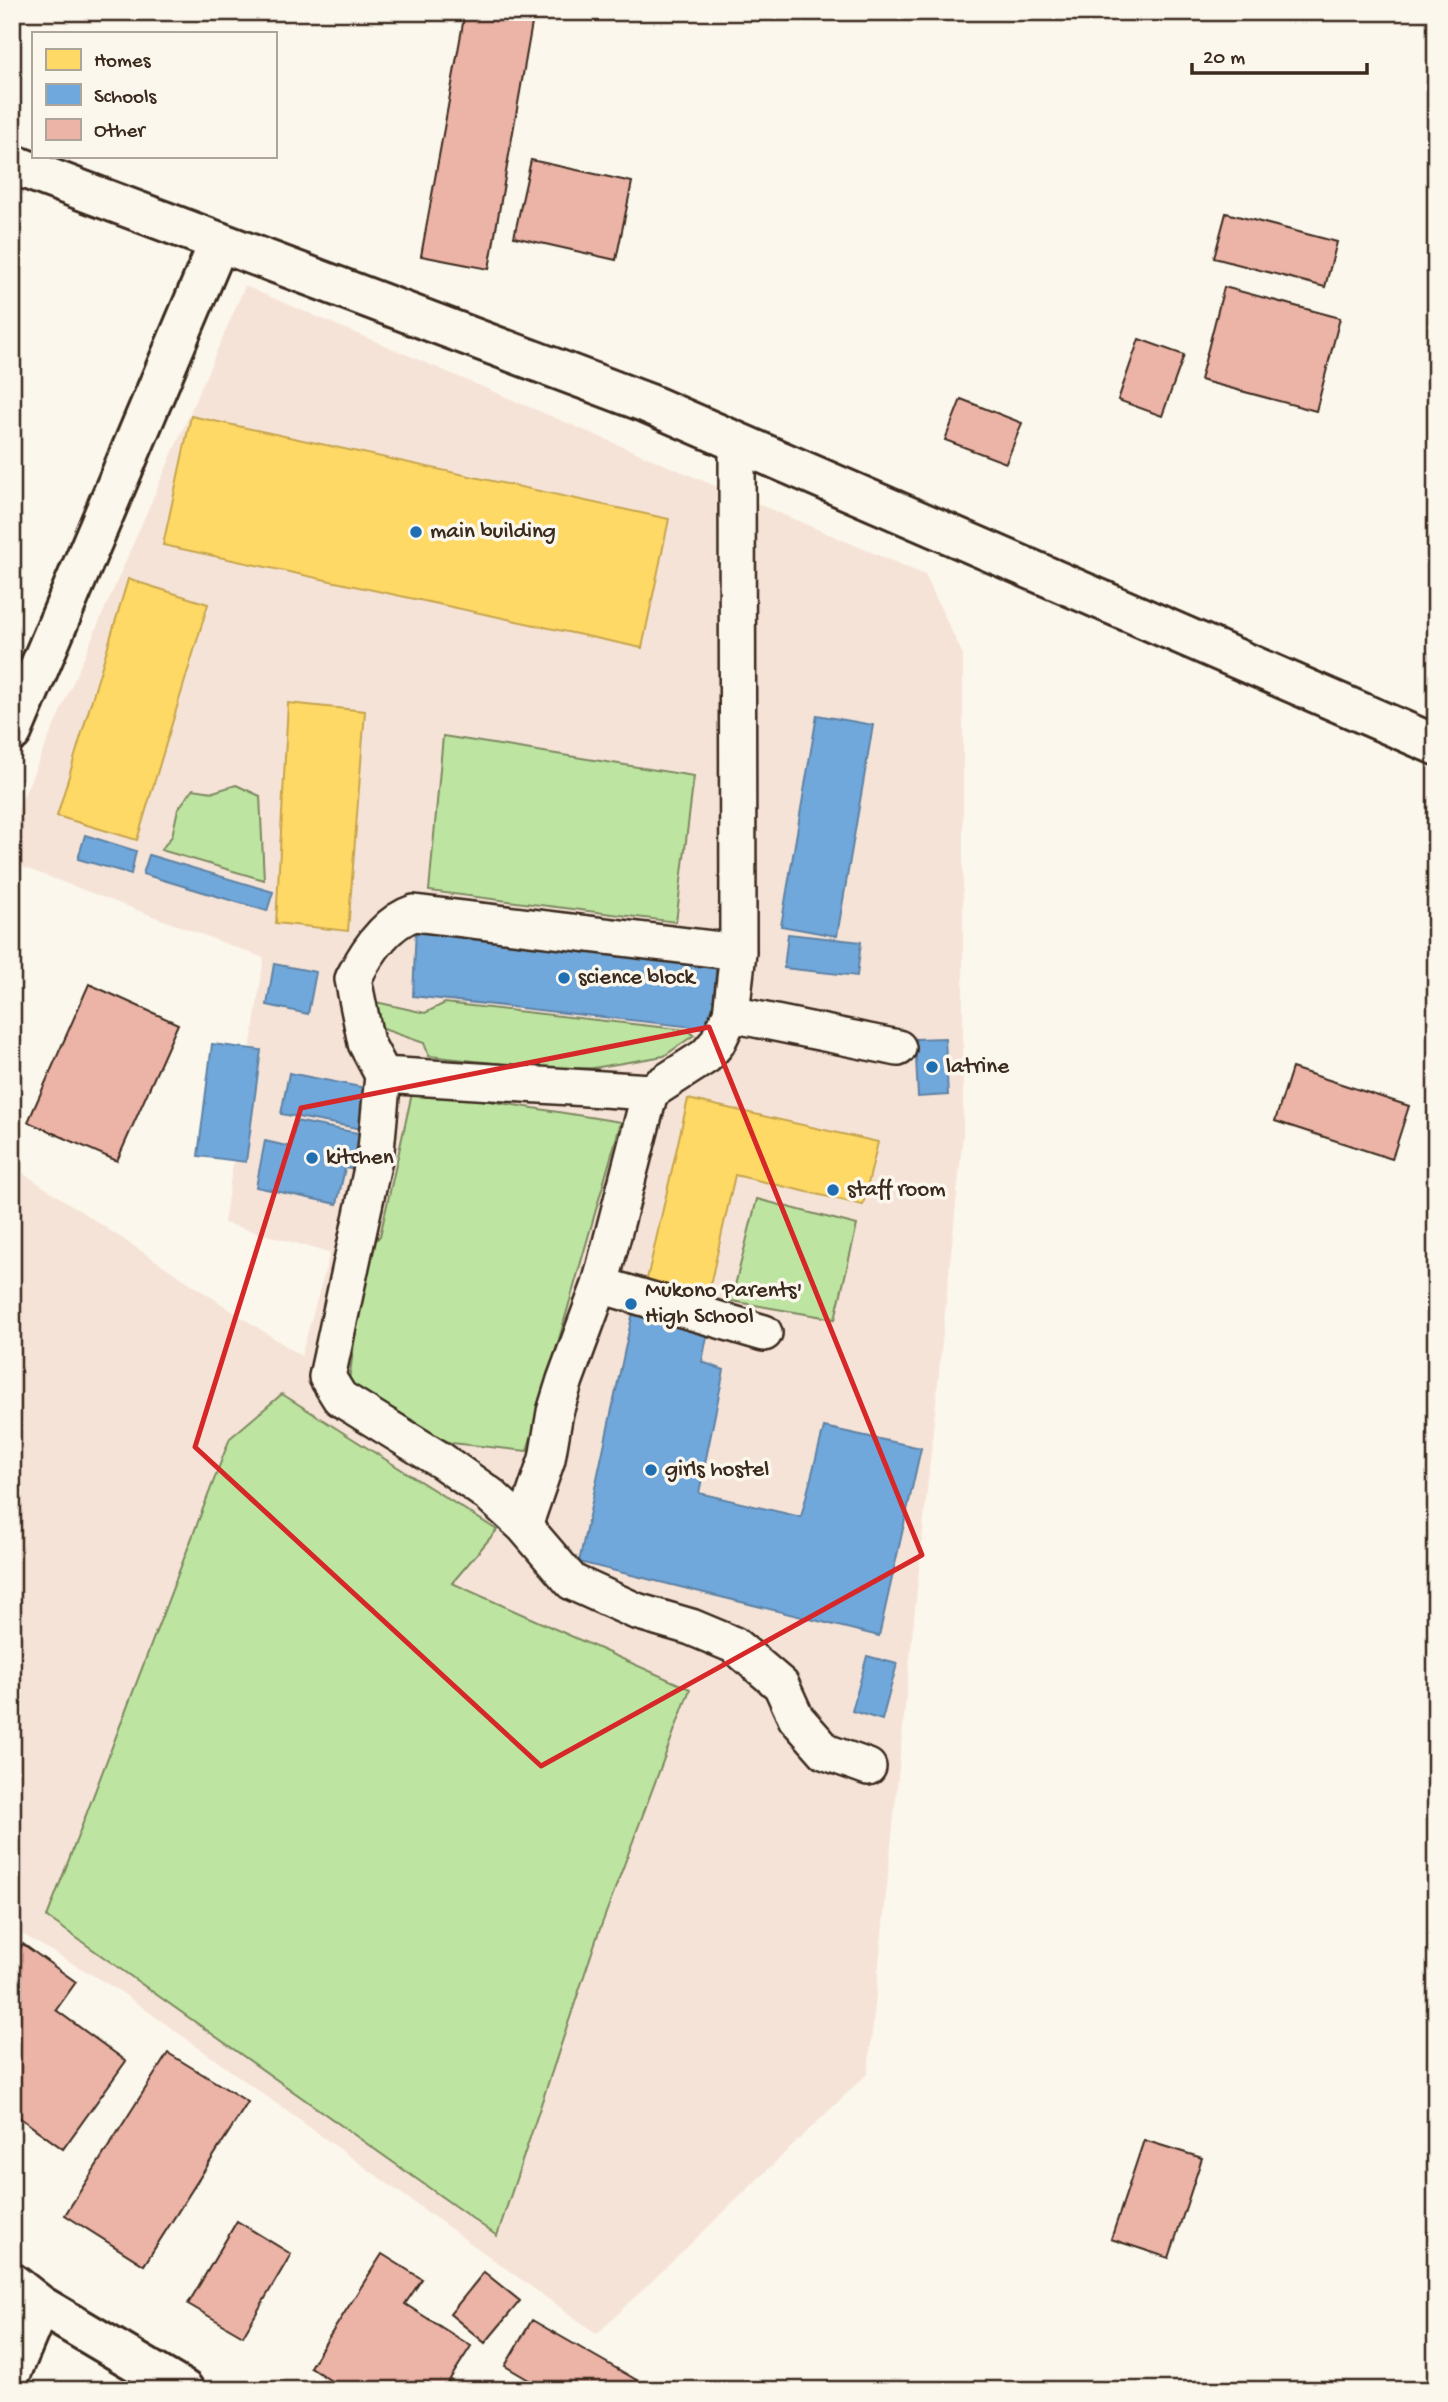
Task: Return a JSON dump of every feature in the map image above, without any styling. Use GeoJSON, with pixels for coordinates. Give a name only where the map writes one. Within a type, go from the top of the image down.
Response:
{"type":"FeatureCollection","features":[{"type":"Feature","properties":{"kind":"street"},"geometry":{"type":"LineString","coordinates":[[12,164],[647,403],[1436,745]]}},
{"type":"Feature","properties":{"kind":"street"},"geometry":{"type":"LineString","coordinates":[[12,732],[219,242]]}},
{"type":"Feature","properties":{"kind":"street"},"geometry":{"type":"LineString","coordinates":[[12,2371],[26,2294],[184,2390]]}},
{"type":"Feature","properties":{"kind":"lane"},"geometry":{"type":"LineString","coordinates":[[383,1075],[650,1092],[706,1056],[731,1014],[738,952],[737,443]]}},
{"type":"Feature","properties":{"kind":"lane"},"geometry":{"type":"LineString","coordinates":[[738,952],[414,913],[398,918],[367,954],[353,979],[366,1043],[383,1075],[376,1150],[327,1377],[340,1398],[442,1461],[524,1526],[572,1582],[636,1611],[691,1627],[734,1645],[781,1685],[796,1718],[826,1752],[868,1767]]}},
{"type":"Feature","properties":{"kind":"lane"},"geometry":{"type":"LineString","coordinates":[[731,1014],[898,1048]]}},
{"type":"Feature","properties":{"kind":"lane"},"geometry":{"type":"LineString","coordinates":[[524,1526],[547,1459],[555,1412],[565,1380],[600,1285],[650,1092]]}},
{"type":"Feature","properties":{"kind":"lane"},"geometry":{"type":"LineString","coordinates":[[600,1285],[764,1333]]}},
{"type":"Feature","properties":{"kind":"highlighted area"},"geometry":{"type":"Polygon","coordinates":[[[709,1027],[922,1555],[541,1766],[195,1447],[301,1108],[709,1027]]]}},
{"type":"Feature","properties":{"kind":"shaded area","name":"Mukono Parents' High School"},"geometry":{"type":"Polygon","coordinates":[[[245,286],[925,575],[963,655],[963,1135],[868,2073],[597,2334],[121,1992],[12,1928],[12,1166],[301,1356],[330,1253],[224,1223],[264,958],[12,863],[12,823],[245,286]]]}},
{"type":"Feature","properties":{"kind":"green space"},"geometry":{"type":"Polygon","coordinates":[[[443,736],[694,776],[676,922],[429,891],[443,736]]]}},
{"type":"Feature","properties":{"kind":"green space"},"geometry":{"type":"Polygon","coordinates":[[[236,785],[260,796],[264,880],[161,850],[172,836],[178,809],[193,789],[213,792],[236,785]]]}},
{"type":"Feature","properties":{"kind":"green space"},"geometry":{"type":"Polygon","coordinates":[[[367,1000],[425,1013],[445,1003],[686,1030],[694,1035],[664,1056],[593,1068],[547,1069],[429,1056],[424,1043],[366,1023],[367,1000]]]}},
{"type":"Feature","properties":{"kind":"green space"},"geometry":{"type":"Polygon","coordinates":[[[413,1089],[621,1122],[527,1451],[451,1443],[347,1395],[367,1249],[380,1236],[413,1089]]]}},
{"type":"Feature","properties":{"kind":"green space"},"geometry":{"type":"Polygon","coordinates":[[[757,1199],[857,1225],[835,1319],[731,1301],[757,1199]]]}},
{"type":"Feature","properties":{"kind":"green space"},"geometry":{"type":"Polygon","coordinates":[[[282,1394],[497,1530],[452,1583],[690,1689],[597,1937],[497,2236],[47,1917],[230,1438],[282,1394]]]}},
{"type":"Feature","properties":{"kind":"building: Homes","name":"main building"},"geometry":{"type":"Polygon","coordinates":[[[191,416],[669,519],[642,648],[163,545],[191,416]]]}},
{"type":"Feature","properties":{"kind":"building: Homes"},"geometry":{"type":"Polygon","coordinates":[[[128,579],[208,604],[137,840],[57,816],[128,579]]]}},
{"type":"Feature","properties":{"kind":"building: Homes"},"geometry":{"type":"Polygon","coordinates":[[[288,703],[365,711],[348,931],[276,923],[288,703]]]}},
{"type":"Feature","properties":{"kind":"building: Homes","name":"staff room"},"geometry":{"type":"Polygon","coordinates":[[[688,1099],[878,1142],[863,1205],[735,1175],[706,1303],[645,1288],[688,1099]]]}},
{"type":"Feature","properties":{"kind":"building: Schools"},"geometry":{"type":"Polygon","coordinates":[[[817,715],[873,725],[837,936],[781,926],[817,715]]]}},
{"type":"Feature","properties":{"kind":"building: Schools"},"geometry":{"type":"Polygon","coordinates":[[[85,835],[136,851],[131,874],[78,859],[85,835]]]}},
{"type":"Feature","properties":{"kind":"building: Schools"},"geometry":{"type":"Polygon","coordinates":[[[149,855],[273,892],[267,911],[143,874],[149,855]]]}},
{"type":"Feature","properties":{"kind":"building: Schools","name":"science block"},"geometry":{"type":"Polygon","coordinates":[[[416,926],[717,959],[711,1029],[413,996],[416,926]]]}},
{"type":"Feature","properties":{"kind":"building: Schools"},"geometry":{"type":"Polygon","coordinates":[[[788,934],[861,942],[857,976],[784,968],[788,934]]]}},
{"type":"Feature","properties":{"kind":"building: Schools"},"geometry":{"type":"Polygon","coordinates":[[[274,964],[316,972],[308,1014],[267,1005],[274,964]]]}},
{"type":"Feature","properties":{"kind":"building: Schools","name":"latrine"},"geometry":{"type":"Polygon","coordinates":[[[945,1038],[948,1095],[918,1097],[915,1039],[945,1038]]]}},
{"type":"Feature","properties":{"kind":"building: Schools"},"geometry":{"type":"Polygon","coordinates":[[[212,1044],[261,1050],[246,1162],[198,1156],[212,1044]]]}},
{"type":"Feature","properties":{"kind":"building: Schools"},"geometry":{"type":"Polygon","coordinates":[[[289,1073],[376,1090],[368,1130],[281,1114],[289,1073]]]}},
{"type":"Feature","properties":{"kind":"building: Schools","name":"kitchen"},"geometry":{"type":"Polygon","coordinates":[[[296,1121],[368,1135],[361,1171],[345,1168],[337,1204],[256,1187],[265,1141],[291,1147],[296,1121]]]}},
{"type":"Feature","properties":{"kind":"building: Schools","name":"girls hostel"},"geometry":{"type":"Polygon","coordinates":[[[633,1312],[708,1331],[702,1362],[724,1370],[699,1493],[801,1517],[824,1427],[921,1448],[879,1636],[579,1562],[633,1312]]]}},
{"type":"Feature","properties":{"kind":"building: Schools"},"geometry":{"type":"Polygon","coordinates":[[[867,1656],[897,1664],[882,1720],[852,1711],[867,1656]]]}},
{"type":"Feature","properties":{"kind":"building: Other"},"geometry":{"type":"Polygon","coordinates":[[[465,12],[534,12],[489,269],[421,256],[465,12]]]}},
{"type":"Feature","properties":{"kind":"building: Other"},"geometry":{"type":"Polygon","coordinates":[[[531,160],[632,182],[616,260],[514,237],[531,160]]]}},
{"type":"Feature","properties":{"kind":"building: Other"},"geometry":{"type":"Polygon","coordinates":[[[1226,213],[1337,242],[1325,287],[1214,258],[1226,213]]]}},
{"type":"Feature","properties":{"kind":"building: Other"},"geometry":{"type":"Polygon","coordinates":[[[1224,287],[1340,318],[1316,411],[1200,380],[1224,287]]]}},
{"type":"Feature","properties":{"kind":"building: Other"},"geometry":{"type":"Polygon","coordinates":[[[1139,339],[1184,355],[1162,416],[1118,400],[1139,339]]]}},
{"type":"Feature","properties":{"kind":"building: Other"},"geometry":{"type":"Polygon","coordinates":[[[961,399],[1022,423],[1006,463],[945,440],[961,399]]]}},
{"type":"Feature","properties":{"kind":"building: Other"},"geometry":{"type":"Polygon","coordinates":[[[89,984],[178,1024],[117,1161],[28,1122],[89,984]]]}},
{"type":"Feature","properties":{"kind":"building: Other"},"geometry":{"type":"Polygon","coordinates":[[[1292,1068],[1409,1106],[1392,1159],[1275,1121],[1292,1068]]]}},
{"type":"Feature","properties":{"kind":"building: Other"},"geometry":{"type":"Polygon","coordinates":[[[23,1944],[76,1982],[56,2010],[126,2061],[63,2149],[12,2112],[12,1959],[23,1944]]]}},
{"type":"Feature","properties":{"kind":"building: Other"},"geometry":{"type":"Polygon","coordinates":[[[168,2053],[248,2102],[144,2265],[65,2215],[168,2053]]]}},
{"type":"Feature","properties":{"kind":"building: Other"},"geometry":{"type":"Polygon","coordinates":[[[1144,2140],[1202,2158],[1169,2258],[1111,2239],[1144,2140]]]}},
{"type":"Feature","properties":{"kind":"building: Other"},"geometry":{"type":"Polygon","coordinates":[[[237,2221],[291,2254],[243,2336],[188,2304],[237,2221]]]}},
{"type":"Feature","properties":{"kind":"building: Other"},"geometry":{"type":"Polygon","coordinates":[[[382,2254],[422,2279],[405,2304],[471,2346],[443,2390],[345,2390],[310,2367],[382,2254]]]}},
{"type":"Feature","properties":{"kind":"building: Other"},"geometry":{"type":"Polygon","coordinates":[[[484,2272],[520,2301],[485,2343],[450,2314],[484,2272]]]}},
{"type":"Feature","properties":{"kind":"building: Other"},"geometry":{"type":"Polygon","coordinates":[[[532,2320],[654,2390],[546,2390],[505,2366],[532,2320]]]}},
{"type":"Feature","properties":{"kind":"place","name":"main building"},"geometry":{"type":"Point","coordinates":[416,532]}},
{"type":"Feature","properties":{"kind":"place","name":"science block"},"geometry":{"type":"Point","coordinates":[564,978]}},
{"type":"Feature","properties":{"kind":"place","name":"latrine"},"geometry":{"type":"Point","coordinates":[932,1067]}},
{"type":"Feature","properties":{"kind":"place","name":"kitchen"},"geometry":{"type":"Point","coordinates":[312,1158]}},
{"type":"Feature","properties":{"kind":"place","name":"staff room"},"geometry":{"type":"Point","coordinates":[833,1190]}},
{"type":"Feature","properties":{"kind":"place","name":"Mukono Parents' High School"},"geometry":{"type":"Point","coordinates":[631,1304]}},
{"type":"Feature","properties":{"kind":"place","name":"girls hostel"},"geometry":{"type":"Point","coordinates":[651,1470]}}]}
